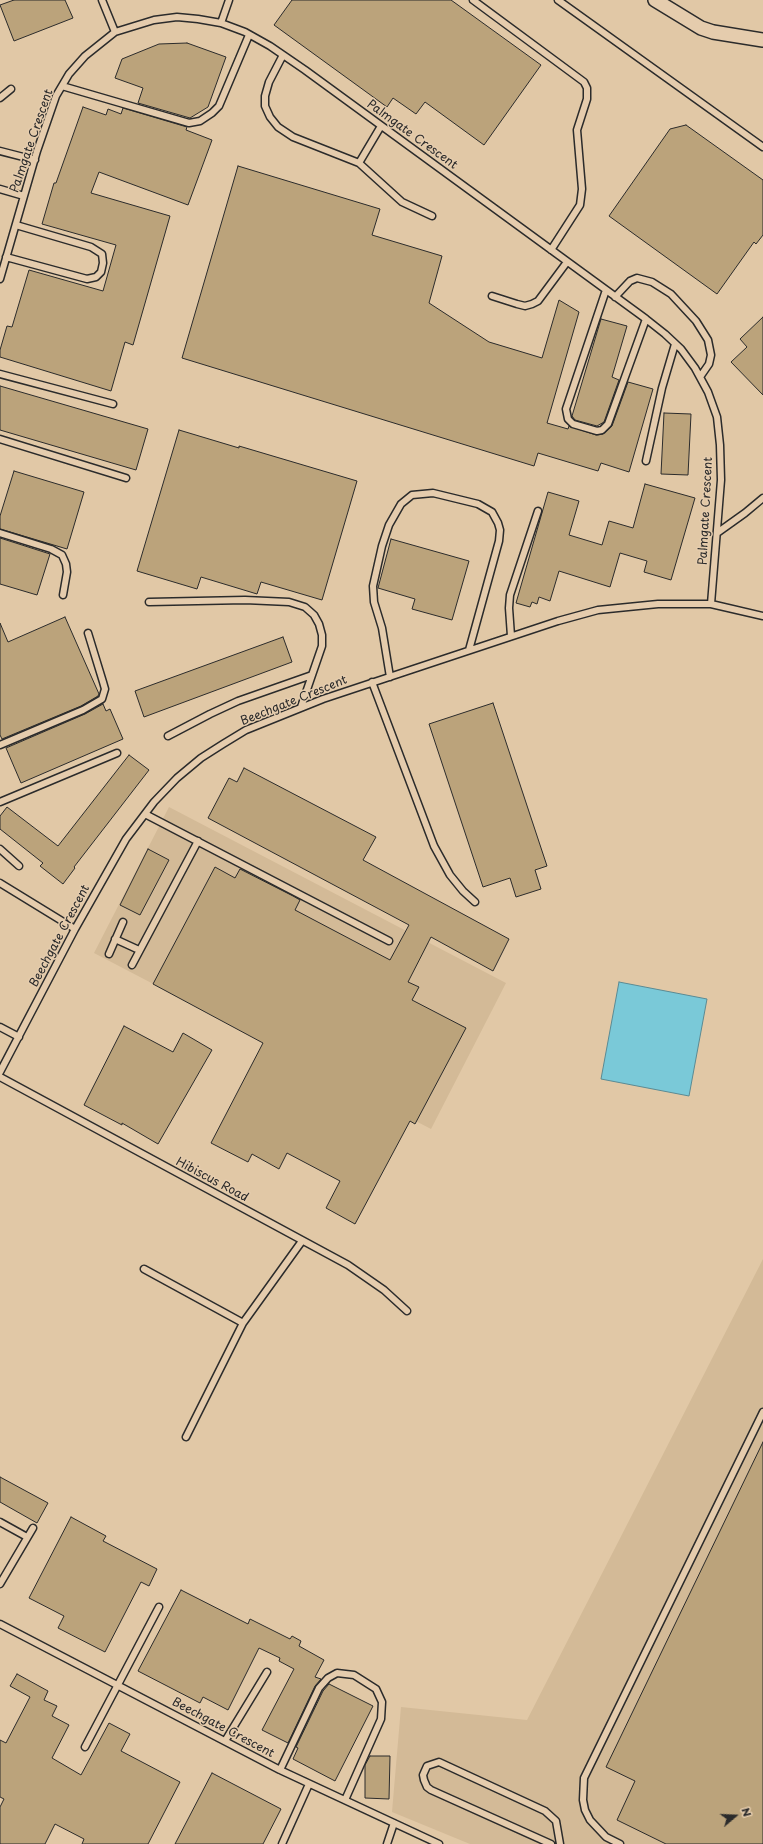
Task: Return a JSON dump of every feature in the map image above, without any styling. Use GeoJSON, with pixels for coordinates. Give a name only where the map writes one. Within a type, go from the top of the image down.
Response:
{"type":"FeatureCollection","features":[{"type":"Feature","properties":{"kind":"street"},"geometry":{"type":"LineString","coordinates":[[656,0],[702,28],[713,32],[763,40]]}},
{"type":"Feature","properties":{"kind":"lane"},"geometry":{"type":"LineString","coordinates":[[102,0],[115,32]]}},
{"type":"Feature","properties":{"kind":"lane"},"geometry":{"type":"LineString","coordinates":[[221,23],[229,0]]}},
{"type":"Feature","properties":{"kind":"lane"},"geometry":{"type":"LineString","coordinates":[[473,0],[584,82],[587,88],[587,99],[577,130],[582,189],[580,204],[551,250]]}},
{"type":"Feature","properties":{"kind":"lane"},"geometry":{"type":"LineString","coordinates":[[558,0],[763,147]]}},
{"type":"Feature","properties":{"kind":"lane","name":"Palmgate Crescent"},"geometry":{"type":"LineString","coordinates":[[1,274],[56,96],[69,74],[85,56],[115,32],[154,20],[177,17],[198,18],[221,23],[249,34],[283,55],[606,290],[675,344],[690,362],[708,392],[716,417],[720,445],[721,480],[711,604]]}},
{"type":"Feature","properties":{"kind":"lane"},"geometry":{"type":"LineString","coordinates":[[62,86],[189,123],[200,121],[212,113],[218,106],[249,34]]}},
{"type":"Feature","properties":{"kind":"lane"},"geometry":{"type":"LineString","coordinates":[[283,55],[265,96],[266,106],[270,117],[278,127],[293,137],[359,163],[402,202],[432,216]]}},
{"type":"Feature","properties":{"kind":"lane"},"geometry":{"type":"LineString","coordinates":[[0,98],[11,89]]}},
{"type":"Feature","properties":{"kind":"lane"},"geometry":{"type":"LineString","coordinates":[[359,163],[381,126]]}},
{"type":"Feature","properties":{"kind":"lane"},"geometry":{"type":"LineString","coordinates":[[0,151],[35,160]]}},
{"type":"Feature","properties":{"kind":"lane"},"geometry":{"type":"LineString","coordinates":[[0,189],[24,196]]}},
{"type":"Feature","properties":{"kind":"lane"},"geometry":{"type":"LineString","coordinates":[[6,257],[87,279],[96,277],[101,272],[104,263],[102,254],[91,247],[16,225]]}},
{"type":"Feature","properties":{"kind":"lane"},"geometry":{"type":"LineString","coordinates":[[492,296],[525,306],[532,304],[538,301],[567,262]]}},
{"type":"Feature","properties":{"kind":"lane"},"geometry":{"type":"LineString","coordinates":[[615,297],[630,281],[637,278],[652,282],[671,294],[696,321],[708,340],[711,348],[709,364],[700,377]]}},
{"type":"Feature","properties":{"kind":"lane"},"geometry":{"type":"LineString","coordinates":[[606,290],[566,409],[568,419],[573,424],[597,431],[602,430],[608,424],[646,320]]}},
{"type":"Feature","properties":{"kind":"lane"},"geometry":{"type":"LineString","coordinates":[[646,461],[662,388],[675,344]]}},
{"type":"Feature","properties":{"kind":"lane"},"geometry":{"type":"LineString","coordinates":[[0,374],[113,404]]}},
{"type":"Feature","properties":{"kind":"lane"},"geometry":{"type":"LineString","coordinates":[[0,439],[126,478]]}},
{"type":"Feature","properties":{"kind":"lane"},"geometry":{"type":"LineString","coordinates":[[390,676],[382,628],[374,602],[373,586],[382,546],[389,525],[401,504],[412,495],[433,493],[471,502],[486,507],[492,512],[498,523],[500,530],[499,541],[469,650]]}},
{"type":"Feature","properties":{"kind":"lane"},"geometry":{"type":"LineString","coordinates":[[716,533],[746,513],[763,498]]}},
{"type":"Feature","properties":{"kind":"lane"},"geometry":{"type":"LineString","coordinates":[[511,636],[509,608],[510,595],[538,511]]}},
{"type":"Feature","properties":{"kind":"lane"},"geometry":{"type":"LineString","coordinates":[[0,533],[51,549],[62,555],[66,564],[67,572],[63,595]]}},
{"type":"Feature","properties":{"kind":"lane"},"geometry":{"type":"LineString","coordinates":[[149,602],[245,600],[289,602],[305,607],[317,620],[322,635],[322,646],[301,707]]}},
{"type":"Feature","properties":{"kind":"lane","name":"Beechgate Crescent"},"geometry":{"type":"LineString","coordinates":[[0,1072],[75,929],[126,839],[145,814],[177,778],[201,758],[246,730],[301,707],[372,682],[558,621],[598,610],[658,604],[711,604],[763,616]]}},
{"type":"Feature","properties":{"kind":"lane"},"geometry":{"type":"LineString","coordinates":[[0,745],[83,710],[102,699],[105,689],[88,633]]}},
{"type":"Feature","properties":{"kind":"lane"},"geometry":{"type":"LineString","coordinates":[[168,736],[210,714],[238,702],[312,675]]}},
{"type":"Feature","properties":{"kind":"lane"},"geometry":{"type":"LineString","coordinates":[[372,682],[434,846],[450,875],[463,891],[475,902]]}},
{"type":"Feature","properties":{"kind":"lane"},"geometry":{"type":"LineString","coordinates":[[0,802],[117,753]]}},
{"type":"Feature","properties":{"kind":"lane"},"geometry":{"type":"LineString","coordinates":[[145,814],[389,941]]}},
{"type":"Feature","properties":{"kind":"lane"},"geometry":{"type":"LineString","coordinates":[[132,965],[198,841]]}},
{"type":"Feature","properties":{"kind":"lane"},"geometry":{"type":"LineString","coordinates":[[0,849],[19,866]]}},
{"type":"Feature","properties":{"kind":"lane"},"geometry":{"type":"LineString","coordinates":[[0,883],[75,929]]}},
{"type":"Feature","properties":{"kind":"lane"},"geometry":{"type":"LineString","coordinates":[[109,954],[123,922]]}},
{"type":"Feature","properties":{"kind":"lane"},"geometry":{"type":"LineString","coordinates":[[115,939],[139,950]]}},
{"type":"Feature","properties":{"kind":"lane"},"geometry":{"type":"LineString","coordinates":[[0,1027],[19,1037]]}},
{"type":"Feature","properties":{"kind":"lane","name":"Hibiscus Road"},"geometry":{"type":"LineString","coordinates":[[0,1077],[348,1265],[370,1279],[407,1311]]}},
{"type":"Feature","properties":{"kind":"lane"},"geometry":{"type":"LineString","coordinates":[[186,1437],[243,1323],[302,1241]]}},
{"type":"Feature","properties":{"kind":"lane"},"geometry":{"type":"LineString","coordinates":[[144,1268],[243,1323]]}},
{"type":"Feature","properties":{"kind":"lane"},"geometry":{"type":"LineString","coordinates":[[620,1844],[606,1837],[598,1830],[590,1820],[585,1810],[582,1790],[587,1770],[763,1412]]}},
{"type":"Feature","properties":{"kind":"lane"},"geometry":{"type":"LineString","coordinates":[[0,1522],[27,1538]]}},
{"type":"Feature","properties":{"kind":"lane"},"geometry":{"type":"LineString","coordinates":[[0,1584],[33,1528]]}},
{"type":"Feature","properties":{"kind":"lane"},"geometry":{"type":"LineString","coordinates":[[85,1748],[159,1607]]}},
{"type":"Feature","properties":{"kind":"lane","name":"Beechgate Crescent"},"geometry":{"type":"LineString","coordinates":[[0,1624],[280,1770],[439,1844]]}},
{"type":"Feature","properties":{"kind":"lane"},"geometry":{"type":"LineString","coordinates":[[225,1741],[267,1672]]}},
{"type":"Feature","properties":{"kind":"lane"},"geometry":{"type":"LineString","coordinates":[[280,1770],[319,1688],[328,1678],[337,1673],[354,1675],[376,1689],[382,1702],[381,1719],[345,1800]]}},
{"type":"Feature","properties":{"kind":"lane"},"geometry":{"type":"LineString","coordinates":[[551,1844],[431,1790],[427,1787],[423,1775],[427,1766],[438,1762],[545,1811],[556,1821],[560,1844]]}},
{"type":"Feature","properties":{"kind":"lane"},"geometry":{"type":"LineString","coordinates":[[282,1844],[309,1784]]}},
{"type":"Feature","properties":{"kind":"lane"},"geometry":{"type":"LineString","coordinates":[[387,1844],[394,1823]]}},
{"type":"Feature","properties":{"kind":"shaded area"},"geometry":{"type":"Polygon","coordinates":[[[169,807],[506,983],[431,1129],[94,953],[169,807]]]}},
{"type":"Feature","properties":{"kind":"shaded area"},"geometry":{"type":"Polygon","coordinates":[[[763,1259],[763,1844],[470,1844],[392,1812],[401,1707],[527,1720],[763,1259]]]}},
{"type":"Feature","properties":{"kind":"water"},"geometry":{"type":"Polygon","coordinates":[[[619,982],[707,999],[689,1096],[601,1079],[619,982]]]}},
{"type":"Feature","properties":{"kind":"building"},"geometry":{"type":"Polygon","coordinates":[[[14,0],[65,0],[73,18],[14,41],[0,5],[14,0]]]}},
{"type":"Feature","properties":{"kind":"building"},"geometry":{"type":"Polygon","coordinates":[[[292,0],[451,0],[541,65],[484,145],[425,102],[416,114],[393,98],[387,107],[274,25],[292,0]]]}},
{"type":"Feature","properties":{"kind":"building"},"geometry":{"type":"Polygon","coordinates":[[[187,43],[226,57],[208,107],[190,118],[138,103],[143,88],[115,78],[122,59],[159,44],[187,43]]]}},
{"type":"Feature","properties":{"kind":"building"},"geometry":{"type":"Polygon","coordinates":[[[83,107],[106,115],[108,109],[121,114],[123,108],[187,127],[186,130],[212,140],[188,205],[99,172],[91,193],[170,216],[133,345],[125,342],[111,391],[0,357],[0,350],[7,326],[12,327],[29,270],[103,291],[116,245],[42,224],[54,183],[56,183],[83,107]]]}},
{"type":"Feature","properties":{"kind":"building"},"geometry":{"type":"Polygon","coordinates":[[[686,125],[763,180],[763,235],[756,244],[754,242],[717,294],[609,216],[670,129],[686,125]]]}},
{"type":"Feature","properties":{"kind":"building"},"geometry":{"type":"Polygon","coordinates":[[[238,166],[380,209],[372,235],[442,256],[429,303],[489,342],[542,358],[559,300],[579,312],[547,423],[568,429],[569,426],[596,435],[603,434],[612,426],[628,382],[653,389],[629,472],[601,463],[598,471],[538,453],[534,466],[182,358],[238,166]]]}},
{"type":"Feature","properties":{"kind":"building"},"geometry":{"type":"Polygon","coordinates":[[[763,317],[763,395],[731,362],[747,347],[740,339],[763,317]]]}},
{"type":"Feature","properties":{"kind":"building"},"geometry":{"type":"Polygon","coordinates":[[[601,319],[627,326],[612,377],[619,380],[604,422],[597,426],[575,420],[572,416],[601,319]]]}},
{"type":"Feature","properties":{"kind":"building"},"geometry":{"type":"Polygon","coordinates":[[[0,386],[148,429],[136,470],[0,430],[0,386]]]}},
{"type":"Feature","properties":{"kind":"building"},"geometry":{"type":"Polygon","coordinates":[[[664,413],[691,414],[688,475],[661,474],[664,413]]]}},
{"type":"Feature","properties":{"kind":"building"},"geometry":{"type":"Polygon","coordinates":[[[179,430],[357,481],[322,600],[261,582],[257,594],[201,577],[197,589],[137,571],[179,430]]]}},
{"type":"Feature","properties":{"kind":"building"},"geometry":{"type":"Polygon","coordinates":[[[14,471],[84,492],[67,549],[0,529],[0,516],[14,471]]]}},
{"type":"Feature","properties":{"kind":"building"},"geometry":{"type":"Polygon","coordinates":[[[645,484],[695,498],[671,580],[644,572],[647,561],[620,553],[610,587],[559,571],[550,601],[539,597],[537,604],[532,602],[530,607],[516,603],[548,492],[579,501],[569,535],[602,545],[609,521],[633,528],[645,484]]]}},
{"type":"Feature","properties":{"kind":"building"},"geometry":{"type":"Polygon","coordinates":[[[0,538],[50,554],[37,595],[0,584],[0,538]]]}},
{"type":"Feature","properties":{"kind":"building"},"geometry":{"type":"Polygon","coordinates":[[[391,539],[469,561],[452,620],[412,609],[415,599],[378,588],[391,539]]]}},
{"type":"Feature","properties":{"kind":"building"},"geometry":{"type":"Polygon","coordinates":[[[65,617],[99,694],[98,696],[81,706],[2,739],[0,735],[0,623],[8,642],[65,617]]]}},
{"type":"Feature","properties":{"kind":"building"},"geometry":{"type":"Polygon","coordinates":[[[283,637],[292,662],[144,717],[135,691],[283,637]]]}},
{"type":"Feature","properties":{"kind":"building"},"geometry":{"type":"Polygon","coordinates":[[[493,703],[547,866],[535,870],[541,889],[516,897],[510,878],[483,887],[429,724],[493,703]]]}},
{"type":"Feature","properties":{"kind":"building"},"geometry":{"type":"Polygon","coordinates":[[[103,704],[106,711],[110,709],[123,739],[21,783],[6,748],[85,714],[103,704]]]}},
{"type":"Feature","properties":{"kind":"building"},"geometry":{"type":"Polygon","coordinates":[[[129,755],[149,770],[74,867],[75,868],[63,884],[40,866],[43,863],[0,829],[0,816],[7,807],[58,846],[129,755]]]}},
{"type":"Feature","properties":{"kind":"building"},"geometry":{"type":"Polygon","coordinates":[[[244,768],[376,837],[363,860],[509,939],[493,971],[431,937],[408,982],[419,987],[412,1000],[466,1028],[415,1124],[410,1121],[355,1224],[326,1208],[340,1181],[287,1153],[279,1169],[252,1154],[248,1162],[211,1143],[263,1043],[153,984],[215,867],[235,878],[240,869],[293,896],[300,900],[295,910],[390,960],[409,925],[208,818],[229,778],[237,782],[244,768]]]}},
{"type":"Feature","properties":{"kind":"building"},"geometry":{"type":"Polygon","coordinates":[[[148,849],[169,860],[140,915],[120,905],[148,849]]]}},
{"type":"Feature","properties":{"kind":"building"},"geometry":{"type":"Polygon","coordinates":[[[124,1026],[173,1052],[183,1033],[212,1050],[158,1144],[122,1123],[122,1125],[84,1105],[124,1026]]]}},
{"type":"Feature","properties":{"kind":"building"},"geometry":{"type":"Polygon","coordinates":[[[763,1442],[763,1844],[666,1844],[617,1820],[635,1781],[606,1767],[763,1442]]]}},
{"type":"Feature","properties":{"kind":"building"},"geometry":{"type":"Polygon","coordinates":[[[0,1477],[48,1503],[37,1523],[0,1502],[0,1477]]]}},
{"type":"Feature","properties":{"kind":"building"},"geometry":{"type":"Polygon","coordinates":[[[71,1517],[106,1536],[103,1541],[157,1569],[149,1586],[141,1582],[105,1652],[58,1628],[64,1616],[29,1598],[71,1517]]]}},
{"type":"Feature","properties":{"kind":"building"},"geometry":{"type":"Polygon","coordinates":[[[181,1590],[248,1624],[250,1619],[290,1639],[292,1636],[301,1641],[299,1646],[324,1660],[315,1677],[321,1679],[315,1686],[288,1743],[262,1730],[294,1669],[279,1661],[280,1658],[259,1648],[228,1710],[203,1697],[200,1703],[138,1671],[181,1590]]]}},
{"type":"Feature","properties":{"kind":"building"},"geometry":{"type":"Polygon","coordinates":[[[17,1674],[48,1691],[44,1700],[57,1706],[52,1716],[69,1725],[52,1758],[81,1775],[109,1723],[130,1734],[121,1751],[180,1782],[148,1844],[82,1844],[84,1839],[55,1824],[45,1844],[0,1844],[0,1807],[4,1799],[0,1797],[0,1740],[6,1743],[30,1697],[10,1686],[17,1674]]]}},
{"type":"Feature","properties":{"kind":"building"},"geometry":{"type":"Polygon","coordinates":[[[329,1684],[373,1706],[335,1781],[293,1759],[298,1748],[296,1747],[323,1691],[329,1684]]]}},
{"type":"Feature","properties":{"kind":"building"},"geometry":{"type":"Polygon","coordinates":[[[370,1756],[390,1756],[389,1799],[365,1798],[365,1765],[370,1756]]]}},
{"type":"Feature","properties":{"kind":"building"},"geometry":{"type":"Polygon","coordinates":[[[212,1773],[281,1809],[263,1844],[175,1844],[212,1773]]]}}]}
